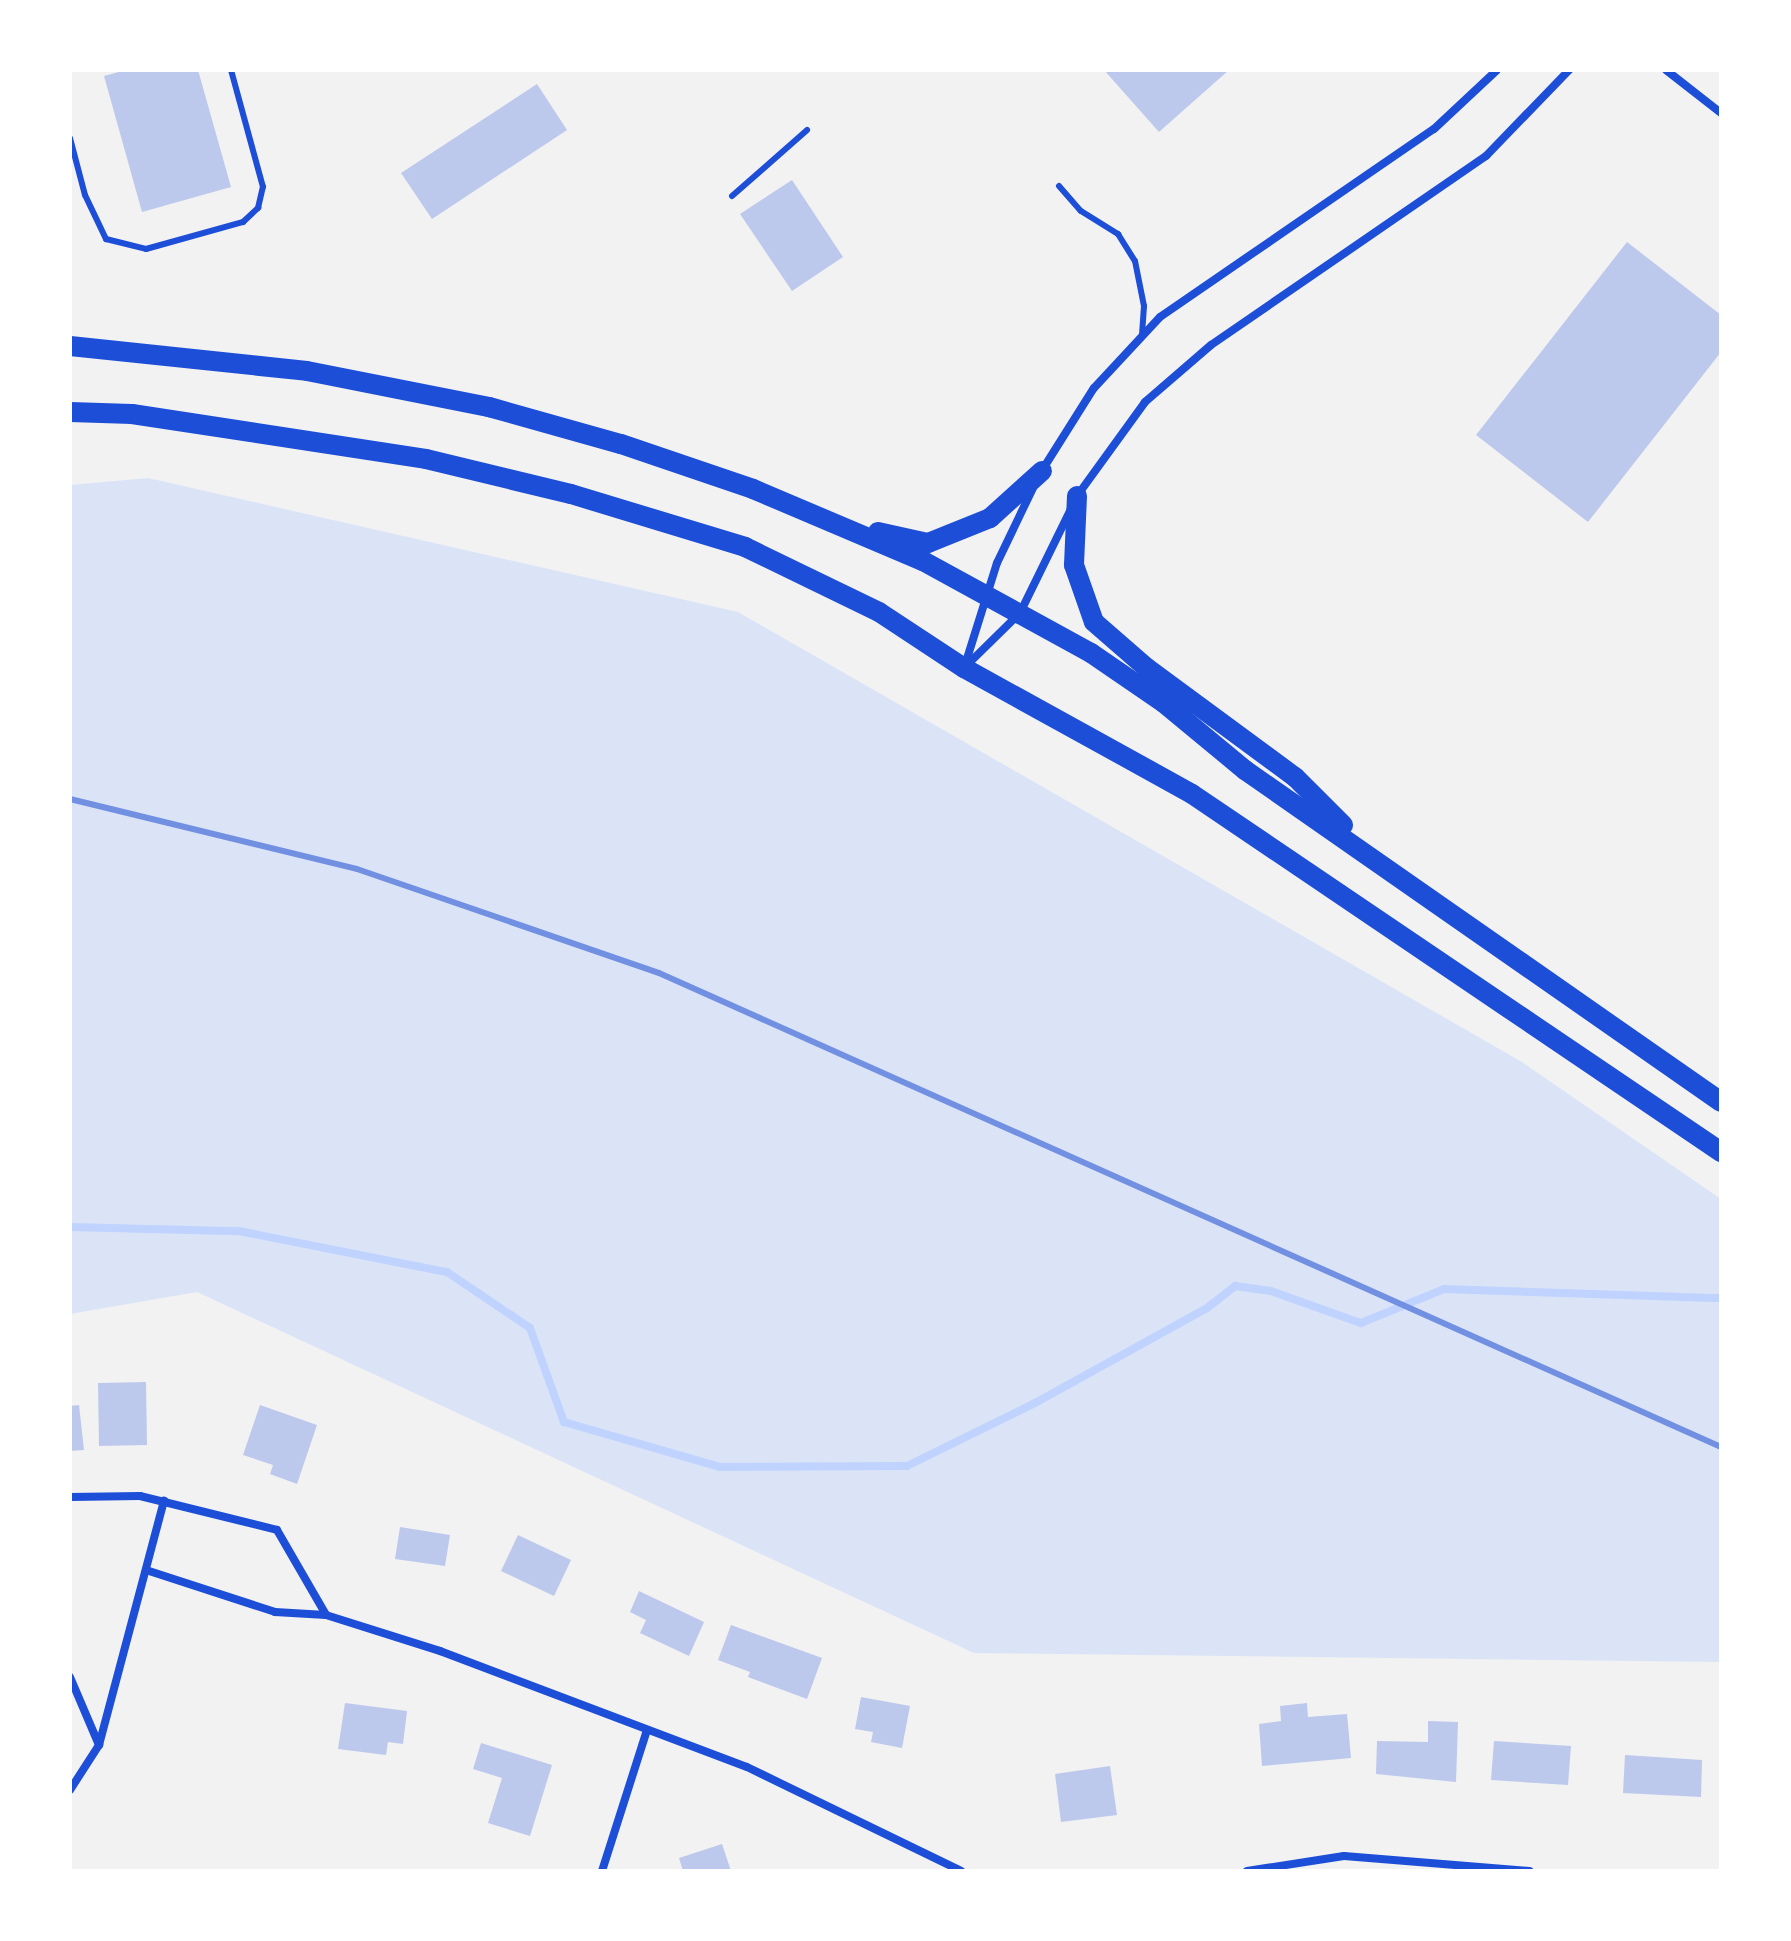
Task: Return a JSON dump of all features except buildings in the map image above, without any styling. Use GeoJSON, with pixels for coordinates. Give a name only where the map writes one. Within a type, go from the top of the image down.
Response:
{"type":"FeatureCollection","features":[{"type":"Feature","properties":{"kind":"main road"},"geometry":{"type":"LineString","coordinates":[[70,346],[213,358],[442,396],[621,444],[837,523],[987,592],[1164,703],[1245,770],[1380,861],[1721,1102]]}},
{"type":"Feature","properties":{"kind":"main road"},"geometry":{"type":"LineString","coordinates":[[70,412],[132,414],[426,459],[571,494],[745,547],[879,612],[964,668],[1192,794],[1721,1152]]}},
{"type":"Feature","properties":{"kind":"main road"},"geometry":{"type":"LineString","coordinates":[[837,523],[928,543],[990,518],[1042,471]]}},
{"type":"Feature","properties":{"kind":"main road"},"geometry":{"type":"LineString","coordinates":[[1077,496],[1074,565],[1094,622],[1147,668],[1295,777],[1380,861]]}},
{"type":"Feature","properties":{"kind":"street"},"geometry":{"type":"LineString","coordinates":[[964,668],[987,592],[1042,471],[1094,388],[1160,317],[1434,129],[1497,70]]}},
{"type":"Feature","properties":{"kind":"street"},"geometry":{"type":"LineString","coordinates":[[964,668],[1020,613],[1077,496],[1145,402],[1211,345],[1486,156],[1569,70]]}},
{"type":"Feature","properties":{"kind":"street"},"geometry":{"type":"LineString","coordinates":[[1666,70],[1721,113]]}},
{"type":"Feature","properties":{"kind":"street"},"geometry":{"type":"LineString","coordinates":[[70,1497],[164,1501],[277,1530],[326,1615]]}},
{"type":"Feature","properties":{"kind":"street"},"geometry":{"type":"LineString","coordinates":[[70,1790],[99,1745],[164,1501]]}},
{"type":"Feature","properties":{"kind":"street"},"geometry":{"type":"LineString","coordinates":[[146,1570],[275,1612],[326,1615],[440,1651],[747,1767],[961,1871]]}},
{"type":"Feature","properties":{"kind":"street"},"geometry":{"type":"LineString","coordinates":[[70,1677],[99,1745]]}},
{"type":"Feature","properties":{"kind":"street"},"geometry":{"type":"LineString","coordinates":[[602,1871],[647,1730]]}},
{"type":"Feature","properties":{"kind":"street"},"geometry":{"type":"LineString","coordinates":[[1247,1871],[1344,1856],[1529,1871]]}},
{"type":"Feature","properties":{"kind":"lane"},"geometry":{"type":"LineString","coordinates":[[70,138],[85,195],[106,239],[146,249],[243,222],[258,208],[263,187],[231,70]]}},
{"type":"Feature","properties":{"kind":"lane"},"geometry":{"type":"LineString","coordinates":[[732,196],[807,130]]}},
{"type":"Feature","properties":{"kind":"lane"},"geometry":{"type":"LineString","coordinates":[[1059,186],[1081,211],[1118,234],[1142,285],[1142,337]]}},
{"type":"Feature","properties":{"kind":"shaded area"},"geometry":{"type":"Polygon","coordinates":[[[148,478],[738,612],[1522,1062],[1721,1199],[1721,1662],[974,1653],[197,1292],[70,1314],[70,485],[148,478]]]}},
{"type":"Feature","properties":{"kind":"waterway"},"geometry":{"type":"LineString","coordinates":[[70,1227],[239,1231],[447,1272],[530,1328],[564,1422],[720,1467],[907,1466],[1035,1403],[1207,1308],[1235,1286],[1271,1291],[1361,1323],[1444,1289],[1721,1298]]}},
{"type":"Feature","properties":{"kind":"railway"},"geometry":{"type":"LineString","coordinates":[[70,799],[357,869],[659,973],[1721,1447]]}}]}
